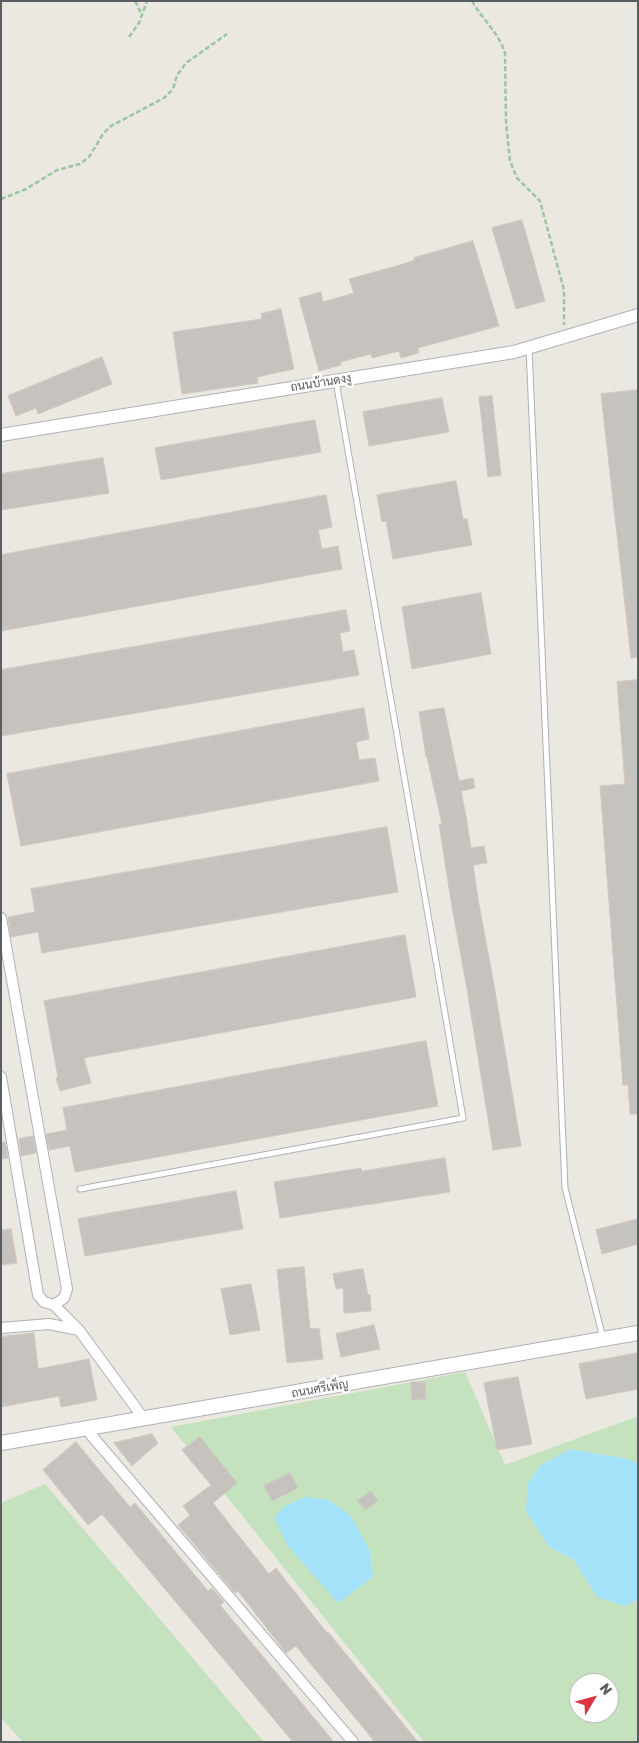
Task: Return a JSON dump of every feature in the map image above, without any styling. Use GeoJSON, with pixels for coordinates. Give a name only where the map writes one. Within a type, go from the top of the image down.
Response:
{"type":"FeatureCollection","features":[{"type":"Feature","properties":{"kind":"main road","name":"ถนนศรีเพ็ญ"},"geometry":{"type":"LineString","coordinates":[[1,1443],[638,1333]]}},
{"type":"Feature","properties":{"kind":"street","name":"ถนนบ้านดงงู"},"geometry":{"type":"LineString","coordinates":[[1,435],[514,352],[638,315]]}},
{"type":"Feature","properties":{"kind":"street"},"geometry":{"type":"LineString","coordinates":[[1,918],[67,1289],[64,1298],[54,1305]]}},
{"type":"Feature","properties":{"kind":"street"},"geometry":{"type":"LineString","coordinates":[[1,1078],[38,1295],[44,1302],[54,1305],[79,1330],[144,1419]]}},
{"type":"Feature","properties":{"kind":"street"},"geometry":{"type":"LineString","coordinates":[[1,1328],[49,1324],[79,1330]]}},
{"type":"Feature","properties":{"kind":"street"},"geometry":{"type":"LineString","coordinates":[[86,1429],[353,1742]]}},
{"type":"Feature","properties":{"kind":"lane"},"geometry":{"type":"LineString","coordinates":[[529,347],[565,1188],[604,1340]]}},
{"type":"Feature","properties":{"kind":"lane"},"geometry":{"type":"LineString","coordinates":[[80,1189],[463,1118],[335,381]]}},
{"type":"Feature","properties":{"kind":"path"},"geometry":{"type":"LineString","coordinates":[[134,1],[142,15]]}},
{"type":"Feature","properties":{"kind":"path"},"geometry":{"type":"LineString","coordinates":[[129,37],[139,23],[147,1]]}},
{"type":"Feature","properties":{"kind":"path"},"geometry":{"type":"LineString","coordinates":[[472,1],[478,13],[501,42],[504,53],[506,122],[510,161],[517,178],[540,201],[564,290],[564,337]]}},
{"type":"Feature","properties":{"kind":"path"},"geometry":{"type":"LineString","coordinates":[[1,199],[26,189],[57,170],[85,161],[89,158],[107,130],[164,98],[172,89],[177,75],[186,63],[227,34]]}},
{"type":"Feature","properties":{"kind":"green space"},"geometry":{"type":"Polygon","coordinates":[[[465,1372],[505,1465],[638,1416],[638,1463],[623,1458],[571,1449],[541,1465],[528,1483],[549,1547],[573,1559],[597,1597],[624,1606],[638,1600],[638,1742],[424,1742],[171,1427],[465,1372]],[[370,1551],[338,1603],[373,1577],[370,1551]]]}},
{"type":"Feature","properties":{"kind":"green space"},"geometry":{"type":"Polygon","coordinates":[[[45,1484],[264,1742],[23,1742],[1,1718],[1,1503],[45,1484]]]}},
{"type":"Feature","properties":{"kind":"water"},"geometry":{"type":"Polygon","coordinates":[[[571,1449],[623,1458],[638,1463],[638,1600],[624,1606],[597,1597],[573,1559],[549,1547],[526,1511],[528,1483],[541,1465],[571,1449]]]}},
{"type":"Feature","properties":{"kind":"water"},"geometry":{"type":"Polygon","coordinates":[[[305,1497],[329,1500],[351,1516],[370,1551],[373,1577],[338,1603],[288,1546],[274,1517],[285,1506],[305,1497]]]}},
{"type":"Feature","properties":{"kind":"building"},"geometry":{"type":"Polygon","coordinates":[[[522,220],[545,301],[516,309],[492,228],[522,220]]]}},
{"type":"Feature","properties":{"kind":"building"},"geometry":{"type":"Polygon","coordinates":[[[473,241],[499,326],[418,348],[419,353],[401,358],[399,351],[372,358],[371,354],[340,362],[341,365],[319,371],[299,298],[321,292],[323,302],[354,293],[349,279],[400,265],[415,260],[414,258],[473,241]]]}},
{"type":"Feature","properties":{"kind":"building"},"geometry":{"type":"Polygon","coordinates":[[[281,309],[294,369],[257,377],[258,383],[182,394],[173,332],[262,319],[261,314],[281,309]]]}},
{"type":"Feature","properties":{"kind":"building"},"geometry":{"type":"Polygon","coordinates":[[[102,357],[112,384],[38,414],[36,408],[16,416],[8,396],[102,357]]]}},
{"type":"Feature","properties":{"kind":"building"},"geometry":{"type":"Polygon","coordinates":[[[638,390],[638,657],[631,658],[601,394],[638,390]]]}},
{"type":"Feature","properties":{"kind":"building"},"geometry":{"type":"Polygon","coordinates":[[[492,396],[501,475],[488,477],[479,397],[492,396]]]}},
{"type":"Feature","properties":{"kind":"building"},"geometry":{"type":"Polygon","coordinates":[[[442,398],[449,432],[369,446],[363,412],[442,398]]]}},
{"type":"Feature","properties":{"kind":"building"},"geometry":{"type":"Polygon","coordinates":[[[315,420],[321,452],[161,480],[155,448],[315,420]]]}},
{"type":"Feature","properties":{"kind":"building"},"geometry":{"type":"Polygon","coordinates":[[[103,458],[109,493],[1,510],[1,474],[103,458]]]}},
{"type":"Feature","properties":{"kind":"building"},"geometry":{"type":"Polygon","coordinates":[[[456,481],[463,519],[467,519],[472,545],[393,559],[386,521],[382,522],[377,495],[456,481]]]}},
{"type":"Feature","properties":{"kind":"building"},"geometry":{"type":"Polygon","coordinates":[[[326,495],[332,527],[318,530],[322,549],[338,546],[342,569],[1,631],[1,555],[326,495]]]}},
{"type":"Feature","properties":{"kind":"building"},"geometry":{"type":"Polygon","coordinates":[[[481,593],[491,654],[412,669],[402,607],[481,593]]]}},
{"type":"Feature","properties":{"kind":"building"},"geometry":{"type":"Polygon","coordinates":[[[346,610],[350,631],[340,633],[343,652],[354,650],[359,675],[1,736],[1,670],[346,610]]]}},
{"type":"Feature","properties":{"kind":"building"},"geometry":{"type":"Polygon","coordinates":[[[638,680],[638,1114],[630,1114],[628,1085],[623,1085],[600,786],[625,784],[617,682],[638,680]]]}},
{"type":"Feature","properties":{"kind":"building"},"geometry":{"type":"Polygon","coordinates":[[[364,708],[369,739],[356,742],[359,760],[375,758],[379,781],[21,846],[7,774],[364,708]]]}},
{"type":"Feature","properties":{"kind":"building"},"geometry":{"type":"Polygon","coordinates":[[[444,708],[459,781],[473,778],[475,788],[461,791],[471,848],[484,846],[487,863],[473,865],[521,1146],[493,1150],[439,824],[442,824],[426,757],[419,712],[444,708]]]}},
{"type":"Feature","properties":{"kind":"building"},"geometry":{"type":"Polygon","coordinates":[[[387,827],[398,892],[42,953],[38,932],[11,937],[8,917],[35,912],[31,889],[387,827]]]}},
{"type":"Feature","properties":{"kind":"building"},"geometry":{"type":"Polygon","coordinates":[[[405,935],[416,997],[84,1058],[91,1083],[60,1091],[56,1078],[58,1077],[44,1001],[405,935]]]}},
{"type":"Feature","properties":{"kind":"building"},"geometry":{"type":"Polygon","coordinates":[[[426,1041],[438,1106],[75,1172],[70,1146],[49,1150],[46,1134],[67,1130],[63,1108],[426,1041]]]}},
{"type":"Feature","properties":{"kind":"building"},"geometry":{"type":"Polygon","coordinates":[[[33,1136],[36,1153],[21,1156],[19,1139],[33,1136]]]}},
{"type":"Feature","properties":{"kind":"building"},"geometry":{"type":"Polygon","coordinates":[[[5,1142],[8,1158],[1,1159],[1,1143],[5,1142]]]}},
{"type":"Feature","properties":{"kind":"building"},"geometry":{"type":"Polygon","coordinates":[[[445,1158],[450,1192],[280,1218],[274,1182],[361,1168],[362,1171],[445,1158]]]}},
{"type":"Feature","properties":{"kind":"building"},"geometry":{"type":"Polygon","coordinates":[[[236,1191],[243,1229],[85,1256],[78,1219],[236,1191]]]}},
{"type":"Feature","properties":{"kind":"building"},"geometry":{"type":"Polygon","coordinates":[[[638,1219],[638,1244],[602,1254],[596,1230],[638,1219]]]}},
{"type":"Feature","properties":{"kind":"building"},"geometry":{"type":"Polygon","coordinates":[[[11,1229],[17,1263],[1,1265],[1,1231],[11,1229]]]}},
{"type":"Feature","properties":{"kind":"building"},"geometry":{"type":"Polygon","coordinates":[[[304,1267],[310,1329],[319,1328],[323,1359],[287,1363],[277,1270],[304,1267]]]}},
{"type":"Feature","properties":{"kind":"building"},"geometry":{"type":"Polygon","coordinates":[[[363,1269],[368,1295],[370,1295],[371,1311],[344,1313],[343,1288],[336,1289],[333,1274],[363,1269]]]}},
{"type":"Feature","properties":{"kind":"building"},"geometry":{"type":"Polygon","coordinates":[[[251,1284],[260,1330],[230,1335],[221,1289],[251,1284]]]}},
{"type":"Feature","properties":{"kind":"building"},"geometry":{"type":"Polygon","coordinates":[[[374,1325],[380,1349],[341,1357],[336,1334],[374,1325]]]}},
{"type":"Feature","properties":{"kind":"building"},"geometry":{"type":"Polygon","coordinates":[[[34,1333],[38,1369],[89,1359],[97,1400],[61,1407],[59,1396],[1,1407],[1,1337],[34,1333]]]}},
{"type":"Feature","properties":{"kind":"building"},"geometry":{"type":"Polygon","coordinates":[[[638,1353],[638,1389],[586,1399],[579,1364],[638,1353]]]}},
{"type":"Feature","properties":{"kind":"building"},"geometry":{"type":"Polygon","coordinates":[[[518,1377],[532,1444],[497,1450],[484,1383],[518,1377]]]}},
{"type":"Feature","properties":{"kind":"building"},"geometry":{"type":"Polygon","coordinates":[[[411,1382],[425,1382],[426,1399],[412,1400],[411,1382]]]}},
{"type":"Feature","properties":{"kind":"building"},"geometry":{"type":"Polygon","coordinates":[[[152,1434],[158,1443],[132,1466],[114,1443],[152,1434]]]}},
{"type":"Feature","properties":{"kind":"building"},"geometry":{"type":"Polygon","coordinates":[[[200,1437],[237,1483],[213,1503],[269,1574],[276,1568],[327,1633],[418,1742],[375,1742],[296,1646],[286,1653],[238,1591],[235,1593],[178,1525],[190,1515],[183,1506],[211,1485],[182,1450],[200,1437]]]}},
{"type":"Feature","properties":{"kind":"building"},"geometry":{"type":"Polygon","coordinates":[[[76,1442],[130,1507],[135,1503],[208,1591],[212,1588],[224,1602],[220,1605],[334,1742],[293,1742],[102,1514],[88,1525],[43,1470],[76,1442]]]}},
{"type":"Feature","properties":{"kind":"building"},"geometry":{"type":"Polygon","coordinates":[[[290,1473],[298,1488],[272,1501],[264,1486],[290,1473]]]}},
{"type":"Feature","properties":{"kind":"building"},"geometry":{"type":"Polygon","coordinates":[[[371,1491],[378,1501],[365,1510],[358,1501],[371,1491]]]}}]}
